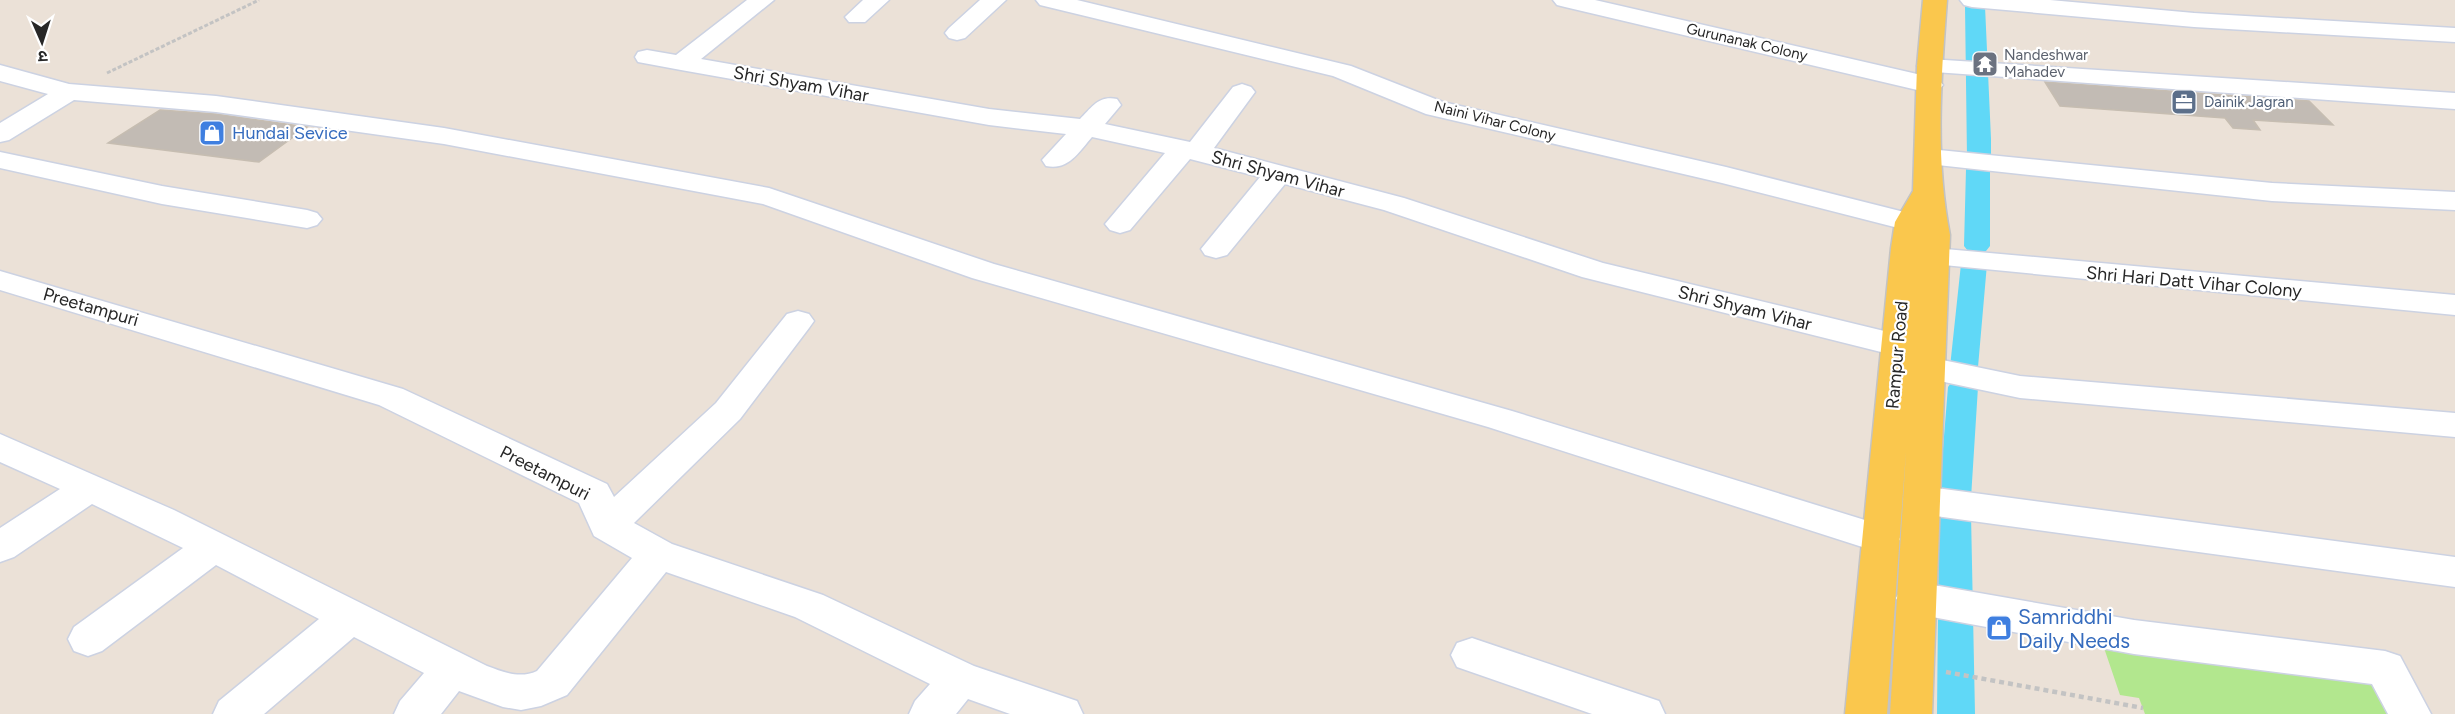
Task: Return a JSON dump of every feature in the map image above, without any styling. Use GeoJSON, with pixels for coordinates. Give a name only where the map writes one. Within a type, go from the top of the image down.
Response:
{"type":"FeatureCollection","features":[{"type":"Feature","properties":{"kind":"main road","name":"Rampur Road"},"geometry":{"type":"LineString","coordinates":[[1866,714],[1897,345],[1910,222],[1928,174],[1930,76],[1935,0]]}},
{"type":"Feature","properties":{"kind":"main road"},"geometry":{"type":"LineString","coordinates":[[1911,714],[1941,604],[1921,500],[1935,235],[1928,174]]}},
{"type":"Feature","properties":{"kind":"street"},"geometry":{"type":"LineString","coordinates":[[681,63],[762,0]]}},
{"type":"Feature","properties":{"kind":"street"},"geometry":{"type":"LineString","coordinates":[[857,17],[877,0]]}},
{"type":"Feature","properties":{"kind":"street"},"geometry":{"type":"LineString","coordinates":[[957,33],[994,0]]}},
{"type":"Feature","properties":{"kind":"street","name":"Naini Vihar Colony"},"geometry":{"type":"LineString","coordinates":[[1048,0],[1342,71],[1435,108],[1726,175],[1910,222]]}},
{"type":"Feature","properties":{"kind":"street","name":"Gurunanak Colony"},"geometry":{"type":"LineString","coordinates":[[1565,0],[1930,76],[1976,70],[2455,101]]}},
{"type":"Feature","properties":{"kind":"street"},"geometry":{"type":"LineString","coordinates":[[1972,0],[2194,20],[2455,35]]}},
{"type":"Feature","properties":{"kind":"street","name":"Shri Shyam Vihar"},"geometry":{"type":"LineString","coordinates":[[648,57],[989,117],[1087,128],[1190,151],[1394,204],[1593,270],[1897,345]]}},
{"type":"Feature","properties":{"kind":"street"},"geometry":{"type":"LineString","coordinates":[[0,73],[72,92],[216,104],[432,134],[769,197],[983,271],[1500,418],[1881,539]]}},
{"type":"Feature","properties":{"kind":"street"},"geometry":{"type":"LineString","coordinates":[[0,134],[72,92]]}},
{"type":"Feature","properties":{"kind":"street"},"geometry":{"type":"LineString","coordinates":[[1120,224],[1190,151],[1242,92]]}},
{"type":"Feature","properties":{"kind":"street"},"geometry":{"type":"LineString","coordinates":[[1056,160],[1108,105]]}},
{"type":"Feature","properties":{"kind":"street"},"geometry":{"type":"LineString","coordinates":[[0,160],[151,193],[307,219]]}},
{"type":"Feature","properties":{"kind":"street"},"geometry":{"type":"LineString","coordinates":[[1216,249],[1278,174]]}},
{"type":"Feature","properties":{"kind":"street"},"geometry":{"type":"LineString","coordinates":[[1928,174],[2455,201]]}},
{"type":"Feature","properties":{"kind":"street","name":"Shri Hari Datt Vihar Colony"},"geometry":{"type":"LineString","coordinates":[[1934,257],[2455,305]]}},
{"type":"Feature","properties":{"kind":"street","name":"Preetampuri"},"geometry":{"type":"LineString","coordinates":[[0,280],[391,397],[594,494],[607,526]]}},
{"type":"Feature","properties":{"kind":"street"},"geometry":{"type":"LineString","coordinates":[[798,321],[728,411],[607,526],[658,554],[809,606],[960,679],[1062,714]]}},
{"type":"Feature","properties":{"kind":"street"},"geometry":{"type":"LineString","coordinates":[[1928,368],[2020,387],[2455,425]]}},
{"type":"Feature","properties":{"kind":"street"},"geometry":{"type":"LineString","coordinates":[[0,447],[213,547],[453,669],[472,678],[523,695],[538,691],[552,682],[658,554]]}},
{"type":"Feature","properties":{"kind":"street"},"geometry":{"type":"LineString","coordinates":[[0,547],[89,488]]}},
{"type":"Feature","properties":{"kind":"street"},"geometry":{"type":"LineString","coordinates":[[1921,500],[2455,572]]}},
{"type":"Feature","properties":{"kind":"street"},"geometry":{"type":"LineString","coordinates":[[88,639],[213,547]]}},
{"type":"Feature","properties":{"kind":"street"},"geometry":{"type":"LineString","coordinates":[[1941,604],[2134,637],[2385,668],[2410,714]]}},
{"type":"Feature","properties":{"kind":"street"},"geometry":{"type":"LineString","coordinates":[[234,714],[351,617]]}},
{"type":"Feature","properties":{"kind":"street"},"geometry":{"type":"LineString","coordinates":[[1472,655],[1644,714]]}},
{"type":"Feature","properties":{"kind":"street"},"geometry":{"type":"LineString","coordinates":[[415,714],[453,669]]}},
{"type":"Feature","properties":{"kind":"street"},"geometry":{"type":"LineString","coordinates":[[930,714],[960,679]]}},
{"type":"Feature","properties":{"kind":"path"},"geometry":{"type":"LineString","coordinates":[[72,92],[98,77],[259,0]]}},
{"type":"Feature","properties":{"kind":"path"},"geometry":{"type":"LineString","coordinates":[[1946,672],[2143,708]]}},
{"type":"Feature","properties":{"kind":"green space"},"geometry":{"type":"Polygon","coordinates":[[[2101,639],[2370,673],[2392,714],[2145,714],[2139,698],[2120,695],[2101,639]]]}},
{"type":"Feature","properties":{"kind":"building","name":"Dainik Jagran"},"geometry":{"type":"Polygon","coordinates":[[[2045,82],[2309,101],[2333,125],[2253,120],[2260,130],[2233,128],[2225,118],[2060,106],[2045,82]]]}},
{"type":"Feature","properties":{"kind":"building","name":"Hundai Sevice"},"geometry":{"type":"Polygon","coordinates":[[[160,110],[216,114],[307,127],[259,162],[108,143],[160,110]]]}},
{"type":"Feature","properties":{"kind":"waterway"},"geometry":{"type":"LineString","coordinates":[[1975,6],[1979,158]]}},
{"type":"Feature","properties":{"kind":"waterway"},"geometry":{"type":"LineString","coordinates":[[1977,246],[1978,169]]}},
{"type":"Feature","properties":{"kind":"waterway"},"geometry":{"type":"LineString","coordinates":[[1964,367],[1974,264]]}},
{"type":"Feature","properties":{"kind":"waterway"},"geometry":{"type":"LineString","coordinates":[[1955,498],[1963,387]]}},
{"type":"Feature","properties":{"kind":"waterway"},"geometry":{"type":"LineString","coordinates":[[1955,514],[1956,714]]}},
{"type":"Feature","properties":{"kind":"place","name":"Nandeshwar Mahadev"},"geometry":{"type":"Point","coordinates":[1985,64]}},
{"type":"Feature","properties":{"kind":"place","name":"Dainik Jagran"},"geometry":{"type":"Point","coordinates":[2184,102]}},
{"type":"Feature","properties":{"kind":"place","name":"Hundai Sevice"},"geometry":{"type":"Point","coordinates":[212,133]}},
{"type":"Feature","properties":{"kind":"place","name":"Samriddhi Daily Needs"},"geometry":{"type":"Point","coordinates":[1999,628]}}]}
